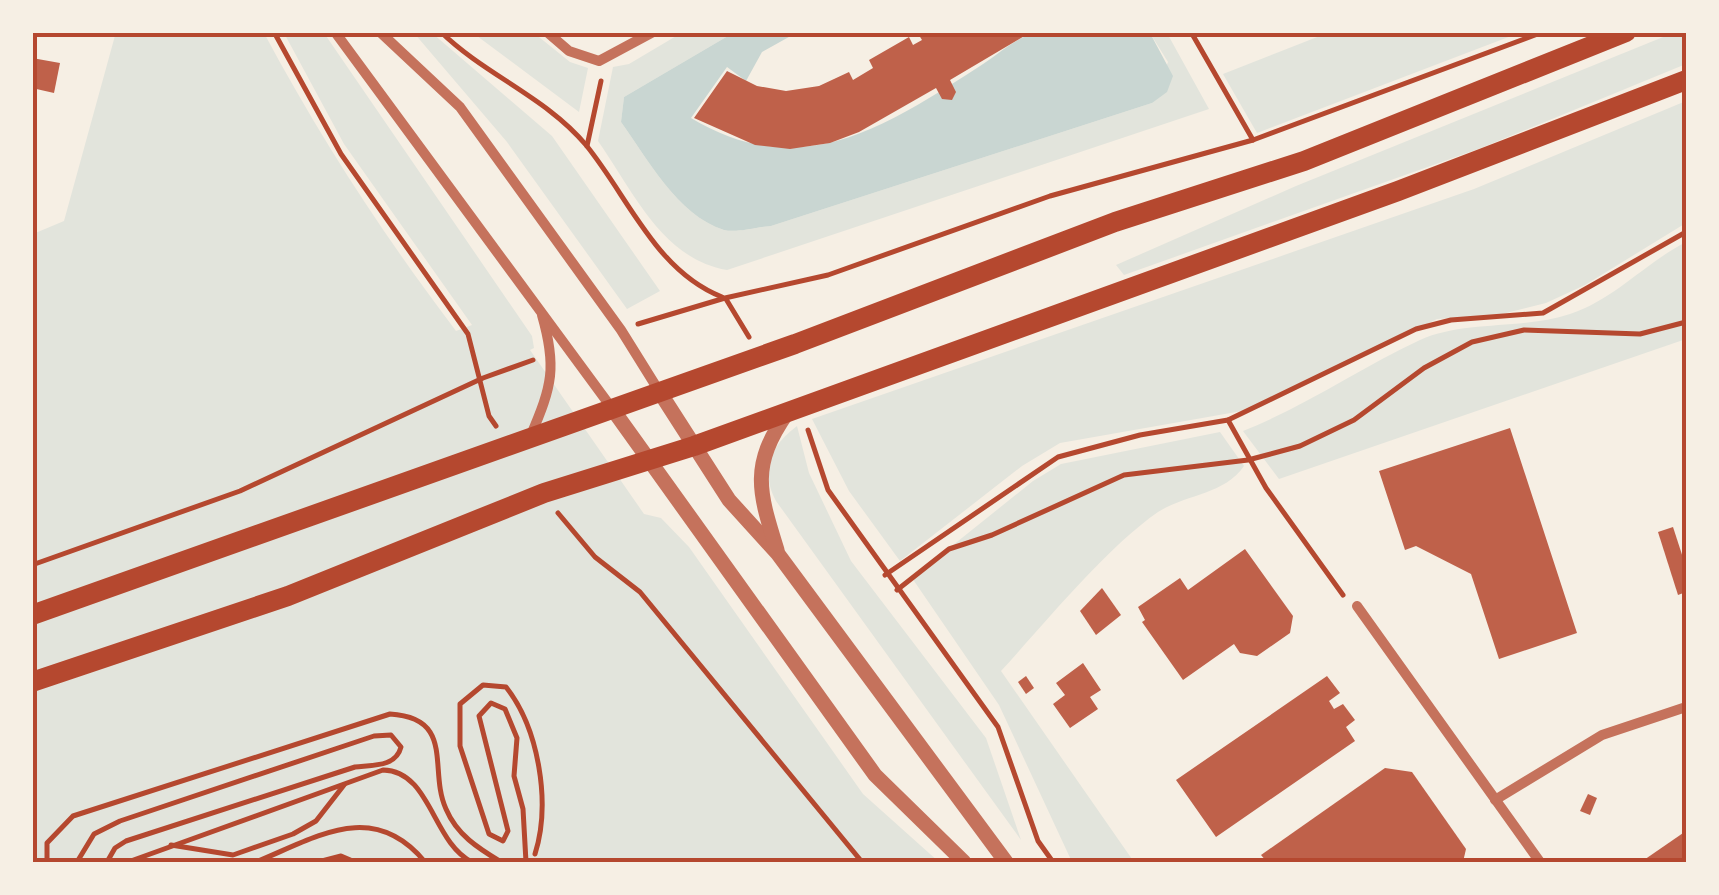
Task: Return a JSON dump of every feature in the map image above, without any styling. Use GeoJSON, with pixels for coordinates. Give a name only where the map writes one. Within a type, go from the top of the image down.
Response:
{"type":"FeatureCollection","features":[{"type":"Feature","properties":{"kind":"main road"},"geometry":{"type":"LineString","coordinates":[[32,616],[264,536],[508,442],[659,391],[1115,222],[1304,161],[1626,32]]}},
{"type":"Feature","properties":{"kind":"main road"},"geometry":{"type":"LineString","coordinates":[[32,682],[288,596],[544,492],[694,446],[1398,191],[1686,80]]}},
{"type":"Feature","properties":{"kind":"street"},"geometry":{"type":"LineString","coordinates":[[335,32],[540,304],[875,775],[964,862]]}},
{"type":"Feature","properties":{"kind":"street"},"geometry":{"type":"LineString","coordinates":[[380,32],[460,107],[622,330],[728,500],[778,554],[1006,862]]}},
{"type":"Feature","properties":{"kind":"street"},"geometry":{"type":"LineString","coordinates":[[547,32],[569,52],[599,61],[652,32]]}},
{"type":"Feature","properties":{"kind":"street"},"geometry":{"type":"LineString","coordinates":[[531,434],[551,389],[553,352],[540,304]]}},
{"type":"Feature","properties":{"kind":"street"},"geometry":{"type":"LineString","coordinates":[[778,554],[759,494],[760,466],[787,412]]}},
{"type":"Feature","properties":{"kind":"street"},"geometry":{"type":"LineString","coordinates":[[1357,606],[1540,862]]}},
{"type":"Feature","properties":{"kind":"street"},"geometry":{"type":"LineString","coordinates":[[1495,800],[1602,735],[1686,707]]}},
{"type":"Feature","properties":{"kind":"path"},"geometry":{"type":"LineString","coordinates":[[274,32],[341,154],[468,334],[483,378],[488,416],[508,442]]}},
{"type":"Feature","properties":{"kind":"path"},"geometry":{"type":"LineString","coordinates":[[440,32],[462,52],[559,116],[587,146],[675,270],[699,288],[725,298],[828,275],[1050,196],[1253,140],[1543,32]]}},
{"type":"Feature","properties":{"kind":"path"},"geometry":{"type":"LineString","coordinates":[[1191,32],[1253,140]]}},
{"type":"Feature","properties":{"kind":"path"},"geometry":{"type":"LineString","coordinates":[[587,146],[602,86],[599,61]]}},
{"type":"Feature","properties":{"kind":"path"},"geometry":{"type":"LineString","coordinates":[[886,575],[1058,456],[1140,435],[1228,420],[1416,329],[1452,320],[1543,312],[1570,301],[1686,232]]}},
{"type":"Feature","properties":{"kind":"path"},"geometry":{"type":"LineString","coordinates":[[897,590],[949,548],[992,535],[1124,475],[1248,460],[1300,446],[1354,420],[1450,351],[1472,342],[1524,330],[1640,334],[1686,322]]}},
{"type":"Feature","properties":{"kind":"path"},"geometry":{"type":"LineString","coordinates":[[32,565],[240,490],[483,378]]}},
{"type":"Feature","properties":{"kind":"path"},"geometry":{"type":"LineString","coordinates":[[1228,420],[1266,488],[1340,593],[1357,606]]}},
{"type":"Feature","properties":{"kind":"path"},"geometry":{"type":"LineString","coordinates":[[828,490],[998,728],[1038,841],[1053,862]]}},
{"type":"Feature","properties":{"kind":"path"},"geometry":{"type":"LineString","coordinates":[[544,492],[595,556],[640,592],[862,862]]}},
{"type":"Feature","properties":{"kind":"path"},"geometry":{"type":"LineString","coordinates":[[526,862],[523,809],[513,762],[517,738],[505,709],[490,704],[479,716],[508,831],[503,841],[489,834],[460,746],[460,704],[483,685],[506,687],[527,721],[536,753],[541,811],[535,854]]}},
{"type":"Feature","properties":{"kind":"path"},"geometry":{"type":"LineString","coordinates":[[47,862],[47,843],[73,816],[390,714],[414,718],[434,737],[447,814],[464,838],[501,862]]}},
{"type":"Feature","properties":{"kind":"path"},"geometry":{"type":"LineString","coordinates":[[77,862],[94,834],[120,820],[374,736],[391,735],[401,746],[395,759],[385,764],[355,767],[126,841],[115,848],[107,862]]}},
{"type":"Feature","properties":{"kind":"path"},"geometry":{"type":"LineString","coordinates":[[128,862],[168,844],[383,770],[405,774],[422,794],[445,840],[472,862]]}},
{"type":"Feature","properties":{"kind":"path"},"geometry":{"type":"LineString","coordinates":[[168,844],[233,855],[294,834],[316,821],[346,783]]}},
{"type":"Feature","properties":{"kind":"path"},"geometry":{"type":"LineString","coordinates":[[256,862],[329,832],[353,827],[394,834],[425,862]]}},
{"type":"Feature","properties":{"kind":"path"},"geometry":{"type":"LineString","coordinates":[[318,862],[342,856],[355,862]]}},
{"type":"Feature","properties":{"kind":"shaded area"},"geometry":{"type":"Polygon","coordinates":[[[116,32],[264,33],[331,149],[403,258],[456,331],[472,325],[344,144],[284,33],[324,33],[532,336],[534,348],[530,350],[644,514],[661,518],[689,547],[863,794],[939,862],[33,862],[33,234],[64,221],[116,32]]]}},
{"type":"Feature","properties":{"kind":"shaded area"},"geometry":{"type":"Polygon","coordinates":[[[683,32],[733,33],[624,97],[621,122],[678,199],[707,223],[724,230],[771,226],[1152,103],[1168,62],[1150,33],[1167,33],[1209,109],[727,270],[704,263],[667,238],[598,141],[613,67],[629,64],[683,32]]]}},
{"type":"Feature","properties":{"kind":"shaded area"},"geometry":{"type":"Polygon","coordinates":[[[1330,32],[1519,33],[1257,133],[1223,74],[1330,32]]]}},
{"type":"Feature","properties":{"kind":"shaded area"},"geometry":{"type":"Polygon","coordinates":[[[414,33],[432,33],[552,136],[660,291],[627,309],[507,142],[414,33]]]}},
{"type":"Feature","properties":{"kind":"shaded area"},"geometry":{"type":"Polygon","coordinates":[[[473,33],[534,33],[570,62],[588,68],[579,112],[473,33]]]}},
{"type":"Feature","properties":{"kind":"shaded area"},"geometry":{"type":"Polygon","coordinates":[[[733,33],[796,33],[762,52],[746,81],[727,67],[691,118],[730,137],[768,146],[804,147],[873,128],[1036,33],[1150,33],[1173,76],[1167,92],[1152,103],[771,226],[729,231],[707,223],[678,199],[621,122],[624,97],[733,33]]]}},
{"type":"Feature","properties":{"kind":"shaded area"},"geometry":{"type":"Polygon","coordinates":[[[1673,33],[1686,33],[1686,64],[1481,148],[1124,275],[1116,265],[1296,186],[1673,33]]]}},
{"type":"Feature","properties":{"kind":"shaded area"},"geometry":{"type":"Polygon","coordinates":[[[1686,101],[1686,223],[1585,285],[1546,303],[1498,315],[1437,319],[1259,408],[1060,443],[1022,466],[900,561],[849,491],[812,419],[1474,189],[1686,101]]]}},
{"type":"Feature","properties":{"kind":"shaded area"},"geometry":{"type":"Polygon","coordinates":[[[1686,242],[1686,339],[1279,479],[1243,431],[1420,340],[1455,330],[1570,314],[1616,290],[1686,242]]]}},
{"type":"Feature","properties":{"kind":"shaded area"},"geometry":{"type":"Polygon","coordinates":[[[797,426],[809,473],[851,561],[986,738],[1021,840],[776,501],[769,479],[770,460],[780,442],[797,426]]]}},
{"type":"Feature","properties":{"kind":"shaded area"},"geometry":{"type":"Polygon","coordinates":[[[1220,432],[1244,466],[1236,476],[1215,489],[1169,506],[1138,527],[1076,587],[1001,671],[1134,862],[1072,862],[999,705],[912,578],[1033,481],[1061,464],[1220,432]]]}},
{"type":"Feature","properties":{"kind":"building"},"geometry":{"type":"Polygon","coordinates":[[[917,32],[1031,32],[950,80],[956,92],[952,100],[942,99],[936,88],[859,132],[830,143],[790,149],[755,145],[694,118],[727,71],[757,86],[786,91],[819,86],[849,72],[853,80],[873,68],[869,60],[909,37],[913,45],[922,40],[917,32]]]}},
{"type":"Feature","properties":{"kind":"building"},"geometry":{"type":"Polygon","coordinates":[[[32,58],[60,63],[54,93],[32,88],[32,58]]]}},
{"type":"Feature","properties":{"kind":"building"},"geometry":{"type":"Polygon","coordinates":[[[1510,428],[1577,633],[1499,659],[1471,574],[1416,546],[1405,550],[1379,471],[1510,428]]]}},
{"type":"Feature","properties":{"kind":"building"},"geometry":{"type":"Polygon","coordinates":[[[1673,527],[1686,567],[1686,592],[1678,595],[1658,532],[1673,527]]]}},
{"type":"Feature","properties":{"kind":"building"},"geometry":{"type":"Polygon","coordinates":[[[1245,549],[1293,616],[1290,633],[1257,656],[1240,653],[1234,644],[1183,680],[1142,622],[1145,620],[1138,607],[1180,578],[1188,590],[1245,549]]]}},
{"type":"Feature","properties":{"kind":"building"},"geometry":{"type":"Polygon","coordinates":[[[1102,588],[1121,615],[1096,635],[1080,611],[1102,588]]]}},
{"type":"Feature","properties":{"kind":"building"},"geometry":{"type":"Polygon","coordinates":[[[1083,663],[1101,690],[1090,697],[1098,709],[1070,728],[1053,704],[1065,695],[1056,683],[1083,663]]]}},
{"type":"Feature","properties":{"kind":"building"},"geometry":{"type":"Polygon","coordinates":[[[1026,676],[1034,688],[1026,694],[1018,682],[1026,676]]]}},
{"type":"Feature","properties":{"kind":"building"},"geometry":{"type":"Polygon","coordinates":[[[1327,676],[1340,693],[1329,701],[1334,709],[1343,704],[1355,720],[1346,727],[1355,741],[1216,837],[1176,780],[1327,676]]]}},
{"type":"Feature","properties":{"kind":"building"},"geometry":{"type":"Polygon","coordinates":[[[1385,768],[1412,772],[1466,849],[1463,862],[1267,862],[1261,855],[1385,768]]]}},
{"type":"Feature","properties":{"kind":"building"},"geometry":{"type":"Polygon","coordinates":[[[1588,794],[1597,798],[1590,815],[1580,811],[1588,794]]]}},
{"type":"Feature","properties":{"kind":"building"},"geometry":{"type":"Polygon","coordinates":[[[1686,831],[1686,862],[1641,862],[1686,831]]]}}]}
